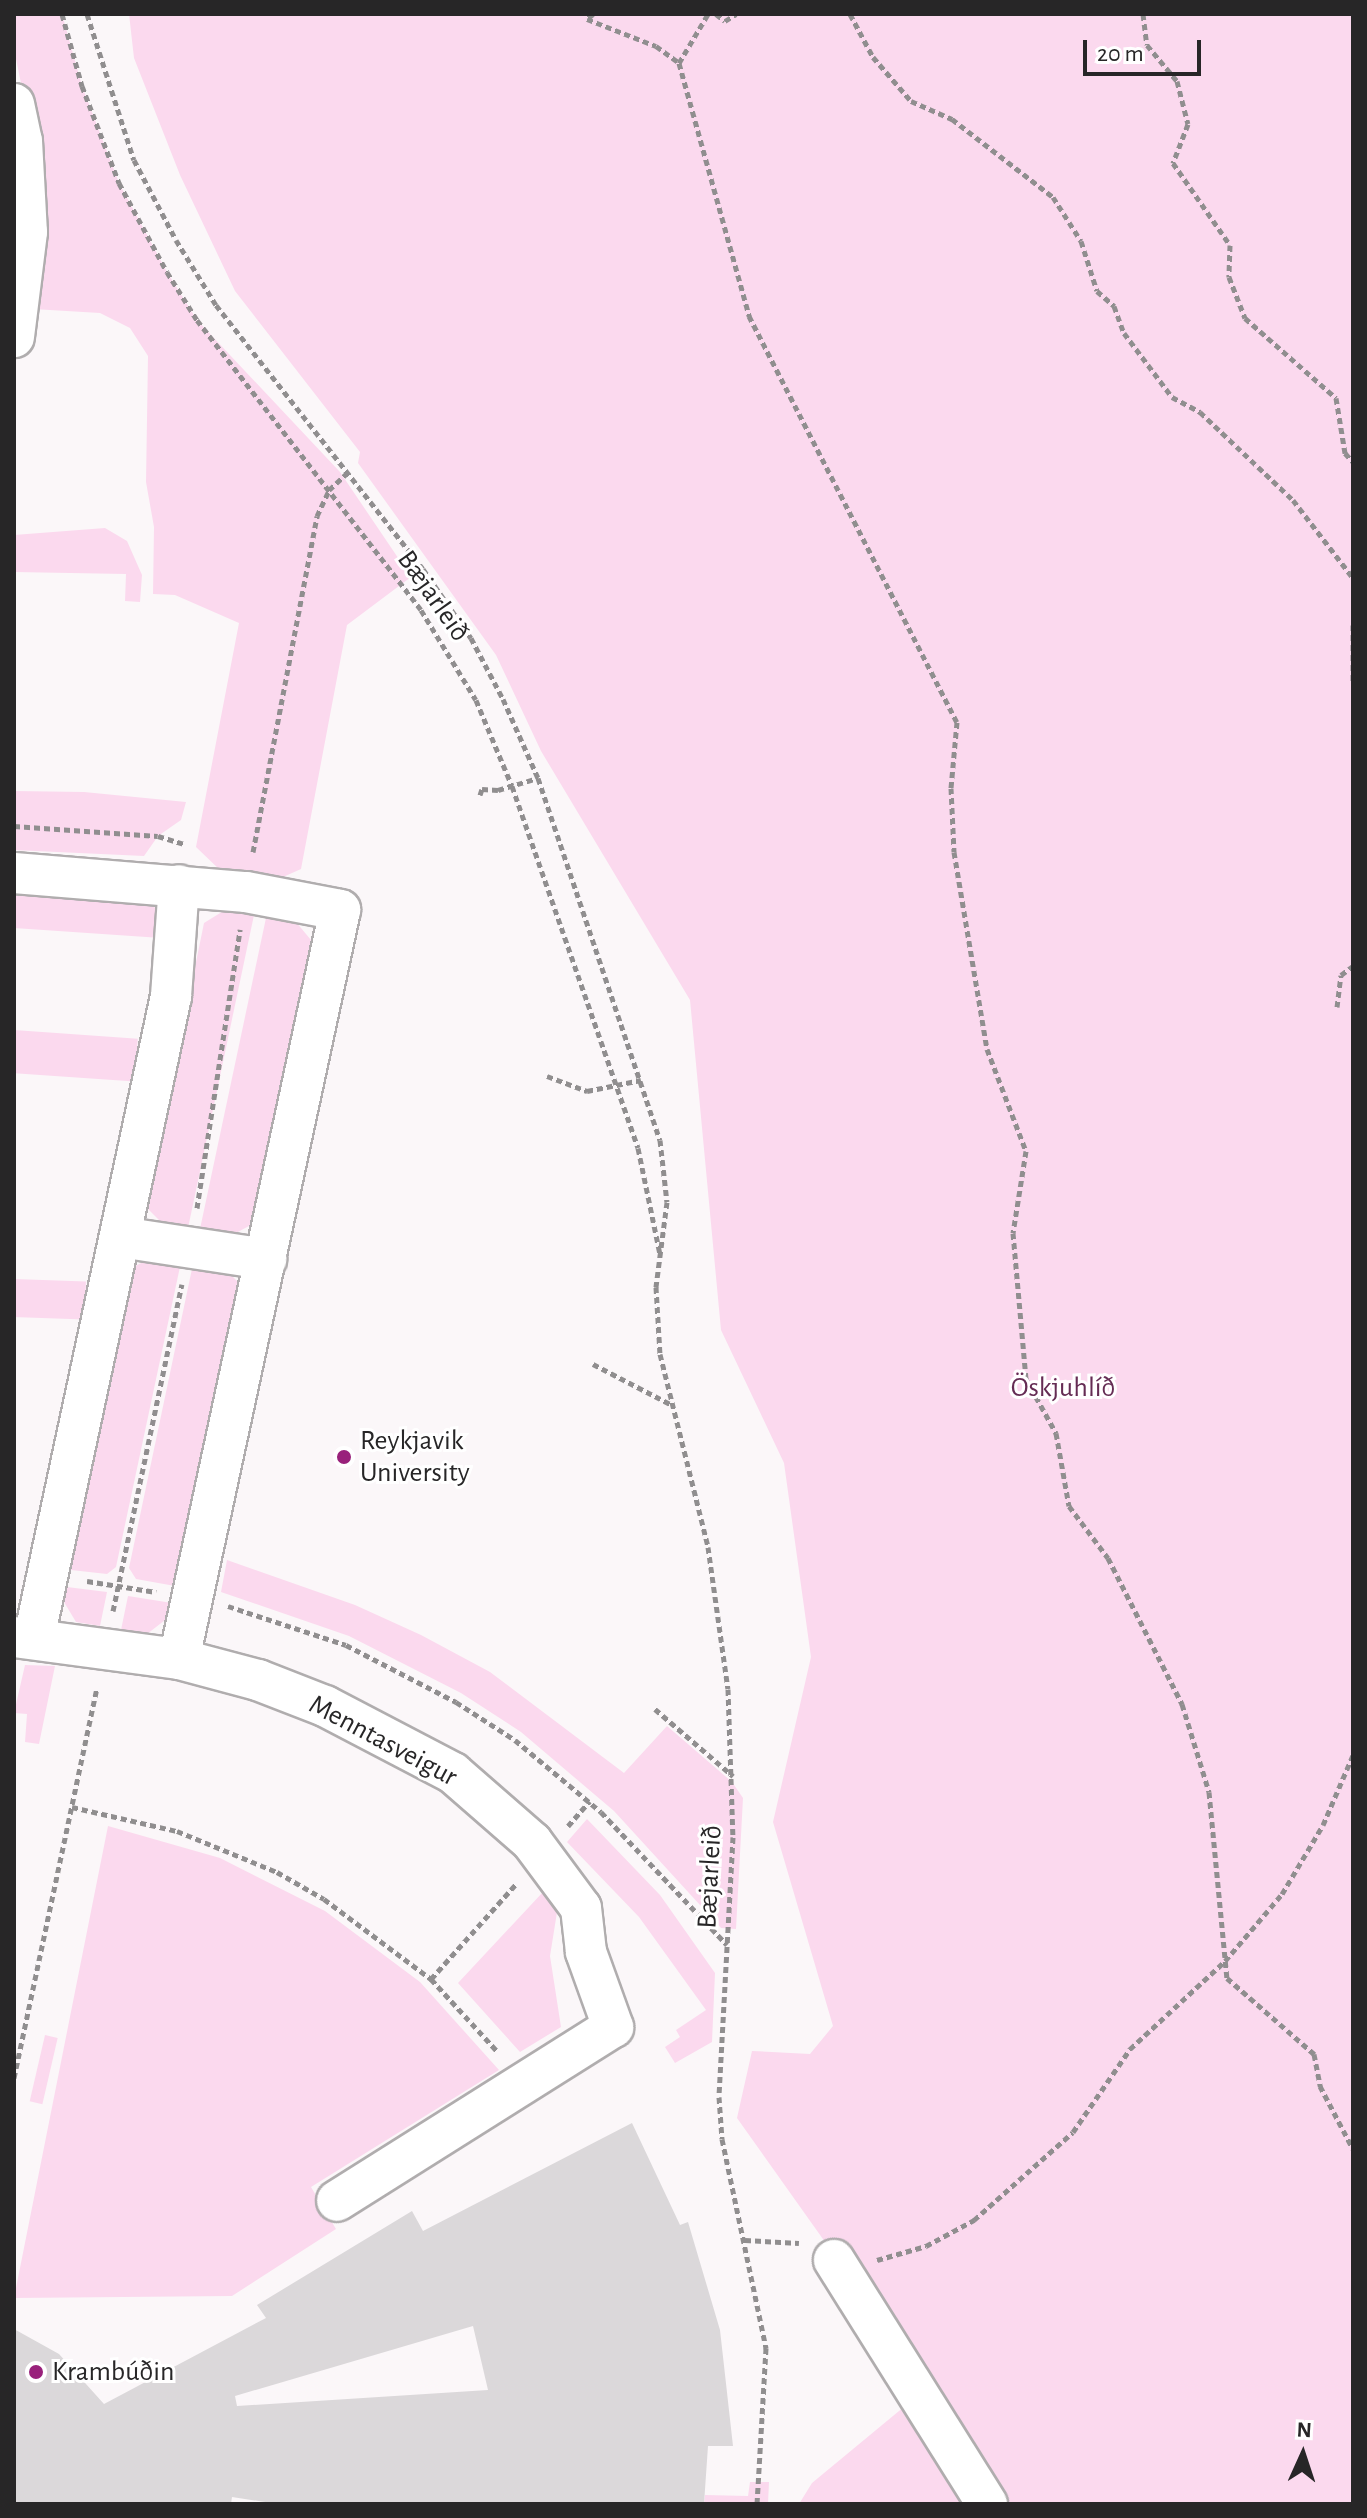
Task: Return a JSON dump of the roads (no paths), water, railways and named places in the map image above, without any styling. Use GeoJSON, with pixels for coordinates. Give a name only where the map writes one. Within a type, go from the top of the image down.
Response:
{"type":"FeatureCollection","features":[{"type":"Feature","properties":{"kind":"lane"},"geometry":{"type":"LineString","coordinates":[[14,104],[22,141],[27,232],[14,337]]}},
{"type":"Feature","properties":{"kind":"lane"},"geometry":{"type":"LineString","coordinates":[[14,873],[246,892],[340,910],[179,1659]]}},
{"type":"Feature","properties":{"kind":"lane"},"geometry":{"type":"LineString","coordinates":[[24,1637],[120,1237],[171,996],[179,885]]}},
{"type":"Feature","properties":{"kind":"lane"},"geometry":{"type":"LineString","coordinates":[[120,1237],[266,1259]]}},
{"type":"Feature","properties":{"kind":"lane","name":"Menntasveigur"},"geometry":{"type":"LineString","coordinates":[[24,1637],[106,1645],[179,1659],[258,1680],[388,1736],[453,1773],[543,1854],[581,1908],[586,1952],[613,2027],[337,2201]]}},
{"type":"Feature","properties":{"kind":"lane"},"geometry":{"type":"LineString","coordinates":[[834,2260],[987,2504]]}},
{"type":"Feature","properties":{"kind":"place","name":"Reykjavik University"},"geometry":{"type":"Point","coordinates":[344,1457]}},
{"type":"Feature","properties":{"kind":"place","name":"Krambúðin"},"geometry":{"type":"Point","coordinates":[36,2372]}},
{"type":"Feature","properties":{"kind":"park label","name":"Öskjuhlíð"},"geometry":{"type":"Point","coordinates":[1063,1388]}}]}
